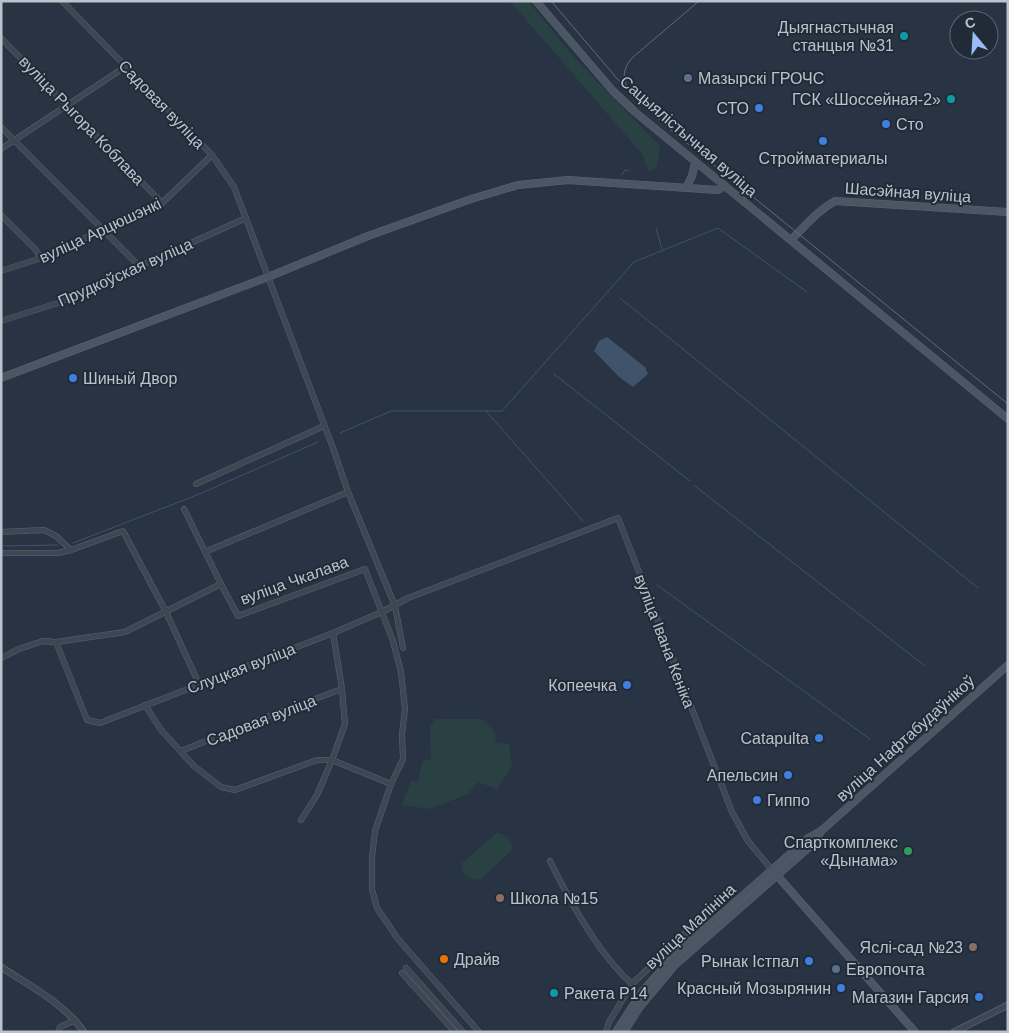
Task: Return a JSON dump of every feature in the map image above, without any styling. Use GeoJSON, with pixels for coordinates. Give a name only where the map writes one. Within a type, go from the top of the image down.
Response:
{"type":"FeatureCollection","features":[{"type":"Feature","properties":{"kind":"main road","name":"Сацыялістычная вуліца"},"geometry":{"type":"LineString","coordinates":[[536,1],[613,91],[634,112],[1008,419]]}},
{"type":"Feature","properties":{"kind":"main road"},"geometry":{"type":"LineString","coordinates":[[686,188],[692,176],[695,163]]}},
{"type":"Feature","properties":{"kind":"main road"},"geometry":{"type":"LineString","coordinates":[[1,378],[109,335],[268,277],[368,236],[471,199],[518,185],[568,180],[718,190],[725,186]]}},
{"type":"Feature","properties":{"kind":"main road","name":"Шасэйная вуліца"},"geometry":{"type":"LineString","coordinates":[[791,240],[823,208],[835,201],[1008,212]]}},
{"type":"Feature","properties":{"kind":"main road","name":"вуліца Нафтабудаўнікоў"},"geometry":{"type":"LineString","coordinates":[[775,873],[811,835],[822,831],[1008,665]]}},
{"type":"Feature","properties":{"kind":"main road"},"geometry":{"type":"LineString","coordinates":[[775,873],[915,1032]]}},
{"type":"Feature","properties":{"kind":"main road","name":"вуліца Малініна"},"geometry":{"type":"LineString","coordinates":[[616,1032],[641,993],[674,956],[775,873]]}},
{"type":"Feature","properties":{"kind":"main road","name":"вуліца Малініна"},"geometry":{"type":"LineString","coordinates":[[624,1032],[648,995],[675,965],[743,900]]}},
{"type":"Feature","properties":{"kind":"street","name":"Садовая вуліца"},"geometry":{"type":"LineString","coordinates":[[62,1],[212,155],[234,186],[348,492],[395,606],[403,648]]}},
{"type":"Feature","properties":{"kind":"street","name":"вуліца Рыгора Коблава"},"geometry":{"type":"LineString","coordinates":[[1,38],[162,203]]}},
{"type":"Feature","properties":{"kind":"street"},"geometry":{"type":"LineString","coordinates":[[1,149],[125,67]]}},
{"type":"Feature","properties":{"kind":"street"},"geometry":{"type":"LineString","coordinates":[[1,127],[140,266]]}},
{"type":"Feature","properties":{"kind":"street","name":"вуліца Арцюшэнкі"},"geometry":{"type":"LineString","coordinates":[[1,270],[41,258],[162,203],[212,155]]}},
{"type":"Feature","properties":{"kind":"street"},"geometry":{"type":"LineString","coordinates":[[1,215],[35,249],[41,258]]}},
{"type":"Feature","properties":{"kind":"street","name":"Прудкоўская вуліца"},"geometry":{"type":"LineString","coordinates":[[1,321],[58,303],[246,218]]}},
{"type":"Feature","properties":{"kind":"street"},"geometry":{"type":"LineString","coordinates":[[196,484],[324,426]]}},
{"type":"Feature","properties":{"kind":"street"},"geometry":{"type":"LineString","coordinates":[[205,552],[348,492]]}},
{"type":"Feature","properties":{"kind":"street"},"geometry":{"type":"LineString","coordinates":[[1,658],[19,649],[43,641],[56,642],[125,632],[220,584],[184,509]]}},
{"type":"Feature","properties":{"kind":"street","name":"вуліца Івана Кеніка"},"geometry":{"type":"LineString","coordinates":[[504,562],[618,518],[732,812],[748,841],[775,873]]}},
{"type":"Feature","properties":{"kind":"street"},"geometry":{"type":"LineString","coordinates":[[1,532],[44,530],[56,536],[72,550]]}},
{"type":"Feature","properties":{"kind":"street"},"geometry":{"type":"LineString","coordinates":[[1,553],[58,553],[72,550],[123,531],[166,612],[198,682]]}},
{"type":"Feature","properties":{"kind":"street","name":"Слуцкая вуліца"},"geometry":{"type":"LineString","coordinates":[[56,642],[87,720],[100,723],[198,682],[333,633],[395,606],[408,598],[504,562]]}},
{"type":"Feature","properties":{"kind":"street","name":"вуліца Чкалава"},"geometry":{"type":"LineString","coordinates":[[220,584],[238,616],[365,569],[382,612]]}},
{"type":"Feature","properties":{"kind":"street"},"geometry":{"type":"LineString","coordinates":[[382,612],[394,641],[402,672],[406,709],[402,734],[403,759],[391,784],[375,831],[372,857],[372,889],[377,908],[398,939],[479,1032]]}},
{"type":"Feature","properties":{"kind":"street"},"geometry":{"type":"LineString","coordinates":[[301,820],[317,794],[332,760],[344,724],[342,689],[333,633]]}},
{"type":"Feature","properties":{"kind":"street","name":"Садовая вуліца"},"geometry":{"type":"LineString","coordinates":[[181,751],[282,710],[342,689]]}},
{"type":"Feature","properties":{"kind":"street"},"geometry":{"type":"LineString","coordinates":[[145,705],[161,730],[194,766],[220,787],[235,790],[317,760],[332,760],[391,784]]}},
{"type":"Feature","properties":{"kind":"street","name":"вуліца Малініна"},"geometry":{"type":"LineString","coordinates":[[550,861],[569,899],[577,909],[599,948],[632,984]]}},
{"type":"Feature","properties":{"kind":"street","name":"вуліца Малініна"},"geometry":{"type":"LineString","coordinates":[[606,1032],[611,1017],[632,984],[730,890],[743,900]]}},
{"type":"Feature","properties":{"kind":"street"},"geometry":{"type":"LineString","coordinates":[[1,967],[49,999],[76,1020],[84,1032]]}},
{"type":"Feature","properties":{"kind":"street"},"geometry":{"type":"LineString","coordinates":[[406,968],[463,1032]]}},
{"type":"Feature","properties":{"kind":"street"},"geometry":{"type":"LineString","coordinates":[[402,973],[455,1032]]}},
{"type":"Feature","properties":{"kind":"street"},"geometry":{"type":"LineString","coordinates":[[954,1032],[1008,1005]]}},
{"type":"Feature","properties":{"kind":"street"},"geometry":{"type":"LineString","coordinates":[[58,1032],[60,1027],[76,1020]]}},
{"type":"Feature","properties":{"kind":"green space"},"geometry":{"type":"Polygon","coordinates":[[[510,1],[528,1],[573,56],[660,146],[657,166],[648,172],[643,155],[510,1]]]}},
{"type":"Feature","properties":{"kind":"green space"},"geometry":{"type":"Polygon","coordinates":[[[435,719],[482,719],[496,733],[495,742],[509,744],[512,766],[497,789],[478,782],[468,794],[430,809],[402,805],[411,781],[418,781],[423,760],[431,759],[430,727],[435,719]]]}},
{"type":"Feature","properties":{"kind":"green space"},"geometry":{"type":"Polygon","coordinates":[[[497,833],[509,839],[512,845],[511,851],[481,879],[473,879],[464,874],[462,863],[497,833]]]}},
{"type":"Feature","properties":{"kind":"water"},"geometry":{"type":"Polygon","coordinates":[[[607,337],[645,367],[648,374],[633,387],[619,377],[594,351],[599,341],[607,337]]]}},
{"type":"Feature","properties":{"kind":"waterway"},"geometry":{"type":"LineString","coordinates":[[622,175],[625,170],[629,171]]}},
{"type":"Feature","properties":{"kind":"waterway"},"geometry":{"type":"LineString","coordinates":[[656,228],[662,249]]}},
{"type":"Feature","properties":{"kind":"waterway"},"geometry":{"type":"LineString","coordinates":[[340,433],[391,411],[502,411],[634,262],[718,228],[807,292]]}},
{"type":"Feature","properties":{"kind":"waterway"},"geometry":{"type":"LineString","coordinates":[[620,298],[978,588]]}},
{"type":"Feature","properties":{"kind":"waterway"},"geometry":{"type":"LineString","coordinates":[[554,374],[690,481]]}},
{"type":"Feature","properties":{"kind":"waterway"},"geometry":{"type":"LineString","coordinates":[[486,411],[583,521]]}},
{"type":"Feature","properties":{"kind":"waterway"},"geometry":{"type":"LineString","coordinates":[[73,543],[197,495],[318,442]]}},
{"type":"Feature","properties":{"kind":"waterway"},"geometry":{"type":"LineString","coordinates":[[695,486],[925,666]]}},
{"type":"Feature","properties":{"kind":"waterway"},"geometry":{"type":"LineString","coordinates":[[1,546],[58,545]]}},
{"type":"Feature","properties":{"kind":"waterway"},"geometry":{"type":"LineString","coordinates":[[657,585],[870,739]]}},
{"type":"Feature","properties":{"kind":"tram line"},"geometry":{"type":"LineString","coordinates":[[551,1],[626,89]]}},
{"type":"Feature","properties":{"kind":"tram line"},"geometry":{"type":"LineString","coordinates":[[699,1],[632,58],[624,73],[628,89],[672,131],[1008,404]]}},
{"type":"Feature","properties":{"kind":"place","name":"Дыягнастычная станцыя №31"},"geometry":{"type":"Point","coordinates":[904,36]}},
{"type":"Feature","properties":{"kind":"place","name":"Мазырскі ГРОЧС"},"geometry":{"type":"Point","coordinates":[688,78]}},
{"type":"Feature","properties":{"kind":"place","name":"ГСК «Шоссейная-2»"},"geometry":{"type":"Point","coordinates":[951,99]}},
{"type":"Feature","properties":{"kind":"place","name":"СТО"},"geometry":{"type":"Point","coordinates":[759,108]}},
{"type":"Feature","properties":{"kind":"place","name":"Сто"},"geometry":{"type":"Point","coordinates":[886,124]}},
{"type":"Feature","properties":{"kind":"place","name":"Стройматериалы"},"geometry":{"type":"Point","coordinates":[823,141]}},
{"type":"Feature","properties":{"kind":"place","name":"Шиный Двор"},"geometry":{"type":"Point","coordinates":[73,378]}},
{"type":"Feature","properties":{"kind":"place","name":"Копеечка"},"geometry":{"type":"Point","coordinates":[627,685]}},
{"type":"Feature","properties":{"kind":"place","name":"Catapulta"},"geometry":{"type":"Point","coordinates":[819,738]}},
{"type":"Feature","properties":{"kind":"place","name":"Апельсин"},"geometry":{"type":"Point","coordinates":[788,775]}},
{"type":"Feature","properties":{"kind":"place","name":"Гиппо"},"geometry":{"type":"Point","coordinates":[757,800]}},
{"type":"Feature","properties":{"kind":"place","name":"Спарткомплекс «Дынама»"},"geometry":{"type":"Point","coordinates":[908,851]}},
{"type":"Feature","properties":{"kind":"place","name":"Школа №15"},"geometry":{"type":"Point","coordinates":[500,898]}},
{"type":"Feature","properties":{"kind":"place","name":"Яслі-сад №23"},"geometry":{"type":"Point","coordinates":[973,947]}},
{"type":"Feature","properties":{"kind":"place","name":"Драйв"},"geometry":{"type":"Point","coordinates":[444,959]}},
{"type":"Feature","properties":{"kind":"place","name":"Рынак Істпал"},"geometry":{"type":"Point","coordinates":[809,961]}},
{"type":"Feature","properties":{"kind":"place","name":"Европочта"},"geometry":{"type":"Point","coordinates":[836,969]}},
{"type":"Feature","properties":{"kind":"place","name":"Красный Мозырянин"},"geometry":{"type":"Point","coordinates":[841,988]}},
{"type":"Feature","properties":{"kind":"place","name":"Ракета Р14"},"geometry":{"type":"Point","coordinates":[554,993]}},
{"type":"Feature","properties":{"kind":"place","name":"Магазин Гарсия"},"geometry":{"type":"Point","coordinates":[979,997]}}]}
